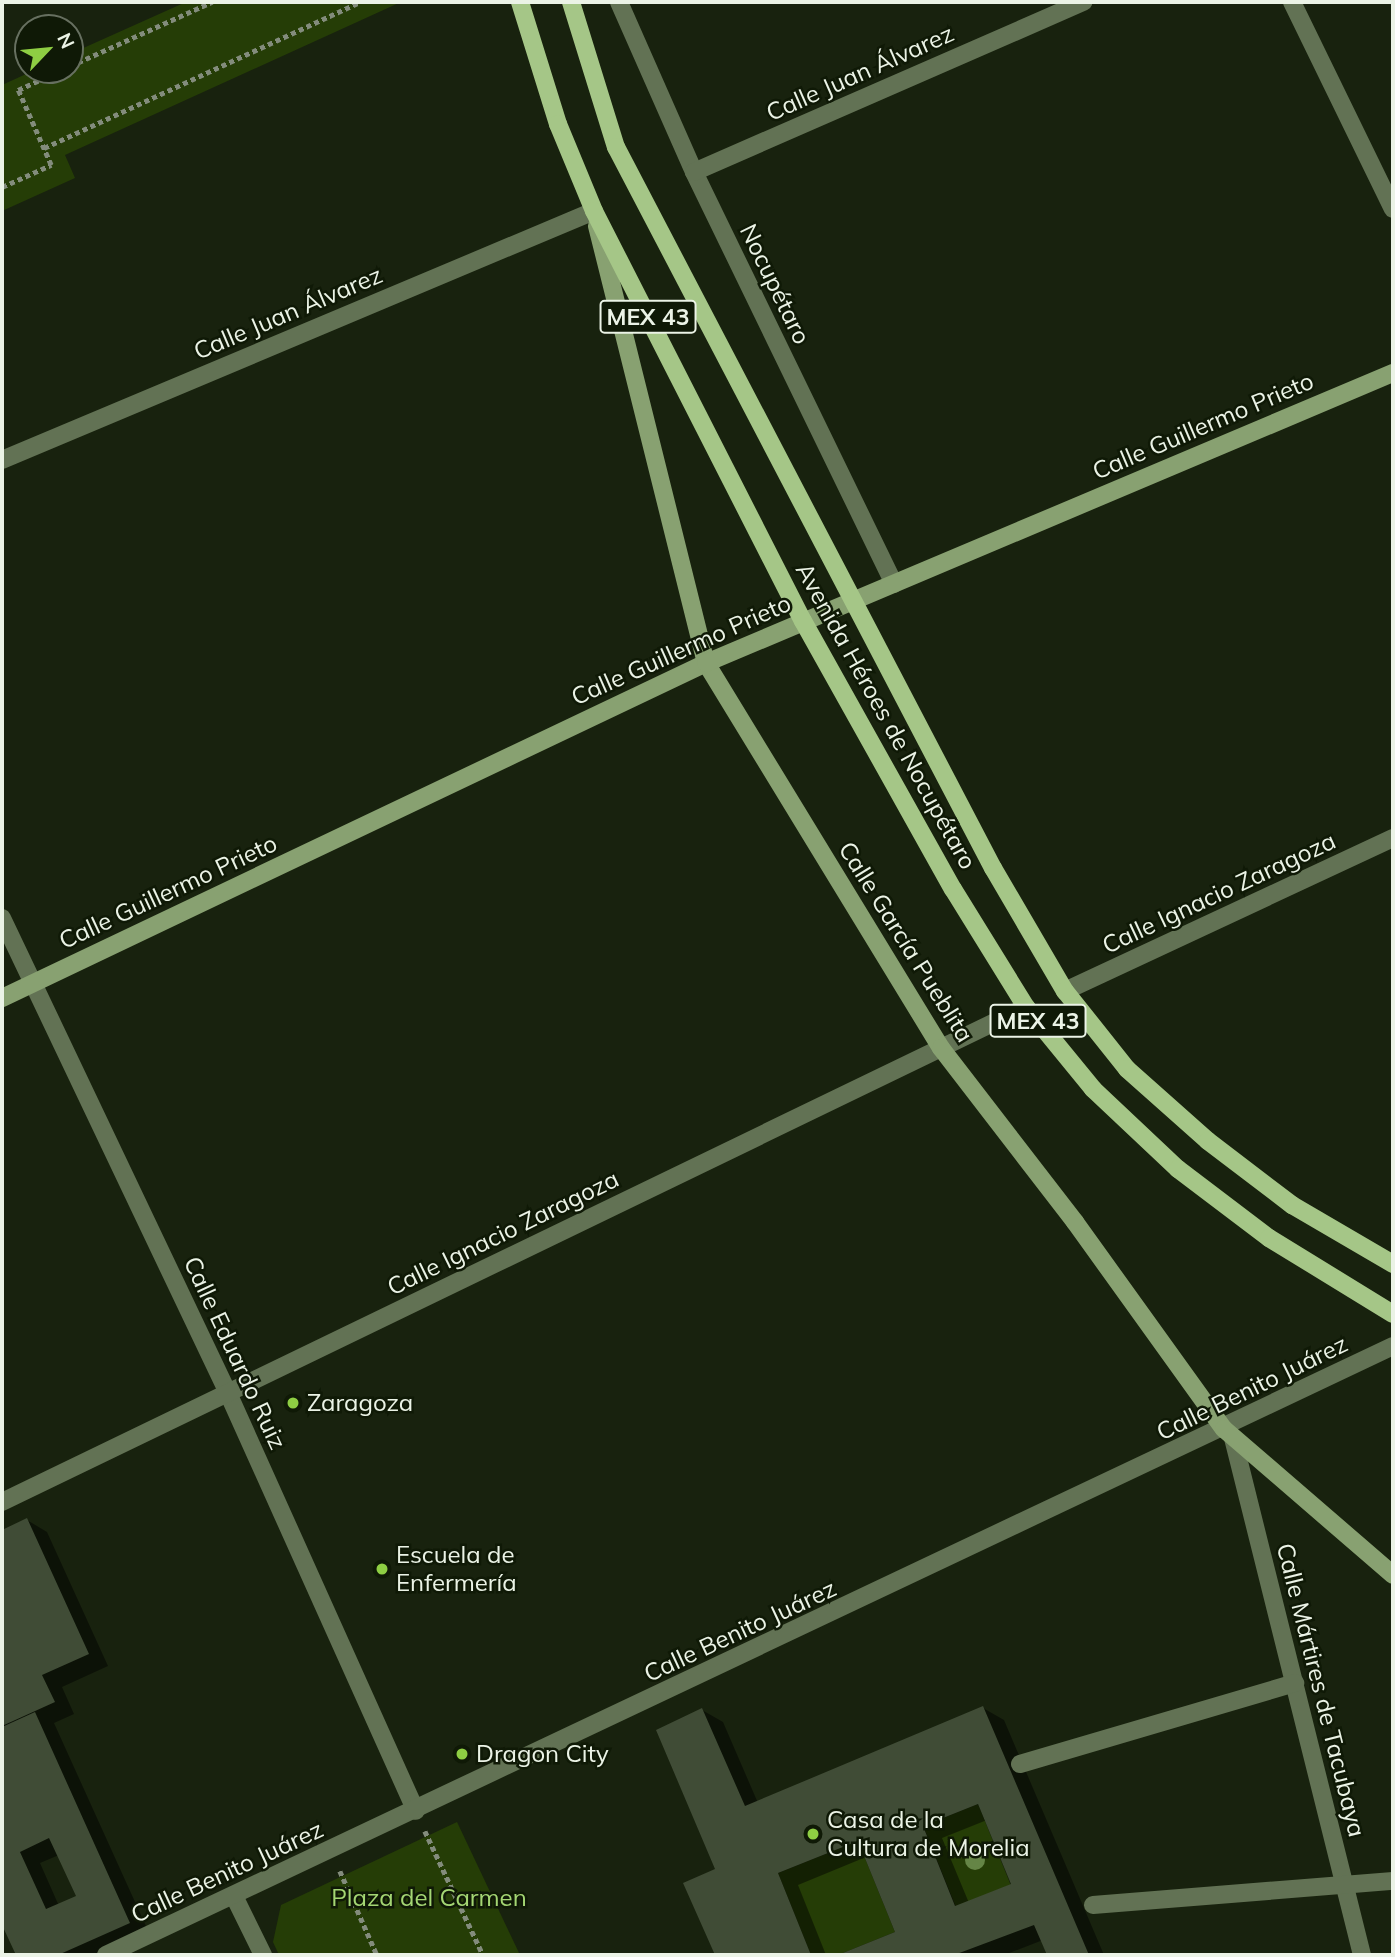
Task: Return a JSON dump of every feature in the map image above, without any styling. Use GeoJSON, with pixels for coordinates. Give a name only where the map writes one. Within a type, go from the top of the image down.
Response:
{"type":"FeatureCollection","features":[{"type":"Feature","properties":{"kind":"main road","name":"Avenida Héroes de Nocupétaro"},"geometry":{"type":"LineString","coordinates":[[520,2],[558,124],[594,211],[803,621],[953,889],[1026,1007],[1093,1089],[1178,1169],[1269,1238],[1393,1314]]}},
{"type":"Feature","properties":{"kind":"main road","name":"Avenida Héroes de Nocupétaro"},"geometry":{"type":"LineString","coordinates":[[571,2],[616,147],[993,868],[1065,991],[1127,1069],[1209,1141],[1292,1205],[1393,1264]]}},
{"type":"Feature","properties":{"kind":"street","name":"Nocupétaro"},"geometry":{"type":"LineString","coordinates":[[619,2],[694,172],[894,584]]}},
{"type":"Feature","properties":{"kind":"street","name":"Calle Juan Álvarez"},"geometry":{"type":"LineString","coordinates":[[694,172],[1084,2]]}},
{"type":"Feature","properties":{"kind":"street"},"geometry":{"type":"LineString","coordinates":[[1292,2],[1393,209]]}},
{"type":"Feature","properties":{"kind":"street","name":"Calle Juan Álvarez"},"geometry":{"type":"LineString","coordinates":[[2,460],[594,211]]}},
{"type":"Feature","properties":{"kind":"street","name":"Calle García Pueblita"},"geometry":{"type":"LineString","coordinates":[[594,211],[706,663],[941,1048],[1075,1222],[1228,1433],[1393,1575]]}},
{"type":"Feature","properties":{"kind":"street","name":"Calle Guillermo Prieto"},"geometry":{"type":"LineString","coordinates":[[2,998],[706,663],[1393,373]]}},
{"type":"Feature","properties":{"kind":"street","name":"Calle Ignacio Zaragoza"},"geometry":{"type":"LineString","coordinates":[[1065,991],[1393,838]]}},
{"type":"Feature","properties":{"kind":"street","name":"Calle Eduardo Ruiz"},"geometry":{"type":"LineString","coordinates":[[2,918],[228,1393],[416,1811]]}},
{"type":"Feature","properties":{"kind":"street","name":"Calle Ignacio Zaragoza"},"geometry":{"type":"LineString","coordinates":[[2,1502],[1026,1007]]}},
{"type":"Feature","properties":{"kind":"street","name":"Calle Benito Juárez"},"geometry":{"type":"LineString","coordinates":[[106,1955],[1228,1433],[1393,1346]]}},
{"type":"Feature","properties":{"kind":"street","name":"Calle Mártires de Tacubaya"},"geometry":{"type":"LineString","coordinates":[[1228,1433],[1295,1683],[1362,1955]]}},
{"type":"Feature","properties":{"kind":"street"},"geometry":{"type":"LineString","coordinates":[[1020,1764],[1295,1683]]}},
{"type":"Feature","properties":{"kind":"street"},"geometry":{"type":"LineString","coordinates":[[1093,1905],[1393,1881]]}},
{"type":"Feature","properties":{"kind":"street"},"geometry":{"type":"LineString","coordinates":[[234,1896],[263,1955]]}},
{"type":"Feature","properties":{"kind":"path"},"geometry":{"type":"LineString","coordinates":[[84,60],[212,2]]}},
{"type":"Feature","properties":{"kind":"path"},"geometry":{"type":"LineString","coordinates":[[44,148],[360,2]]}},
{"type":"Feature","properties":{"kind":"path"},"geometry":{"type":"LineString","coordinates":[[2,187],[51,165],[18,90],[31,84]]}},
{"type":"Feature","properties":{"kind":"path"},"geometry":{"type":"LineString","coordinates":[[416,1811],[483,1955]]}},
{"type":"Feature","properties":{"kind":"path"},"geometry":{"type":"LineString","coordinates":[[331,1851],[377,1955]]}},
{"type":"Feature","properties":{"kind":"green space"},"geometry":{"type":"Polygon","coordinates":[[[186,2],[401,2],[65,155],[75,178],[2,211],[2,85],[14,80],[14,84],[84,84],[84,48],[186,2]]]}},
{"type":"Feature","properties":{"kind":"green space"},"geometry":{"type":"Polygon","coordinates":[[[978,1804],[1011,1885],[956,1907],[923,1826],[978,1804]]]}},
{"type":"Feature","properties":{"kind":"green space","name":"Plaza del Carmen"},"geometry":{"type":"Polygon","coordinates":[[[457,1822],[520,1955],[279,1955],[273,1942],[281,1905],[457,1822]]]}},
{"type":"Feature","properties":{"kind":"green space"},"geometry":{"type":"Polygon","coordinates":[[[858,1841],[895,1932],[838,1955],[811,1955],[778,1873],[858,1841]]]}},
{"type":"Feature","properties":{"kind":"building"},"geometry":{"type":"Polygon","coordinates":[[[27,1518],[89,1654],[42,1675],[55,1702],[2,1726],[2,1530],[27,1518]]]}},
{"type":"Feature","properties":{"kind":"building","name":"Casa de la Cultura de Morelia"},"geometry":{"type":"Polygon","coordinates":[[[983,1706],[1089,1955],[1047,1955],[1034,1925],[954,1955],[838,1955],[895,1932],[858,1841],[778,1873],[811,1955],[715,1955],[683,1883],[715,1869],[656,1730],[702,1708],[745,1806],[983,1706]],[[978,1804],[923,1826],[955,1906],[1011,1884],[978,1804]]]}},
{"type":"Feature","properties":{"kind":"building"},"geometry":{"type":"Polygon","coordinates":[[[35,1712],[130,1923],[58,1955],[16,1955],[2,1925],[2,1727],[35,1712]],[[49,1838],[20,1852],[46,1909],[76,1896],[49,1838]]]}},
{"type":"Feature","properties":{"kind":"place","name":"Zaragoza"},"geometry":{"type":"Point","coordinates":[293,1403]}},
{"type":"Feature","properties":{"kind":"place","name":"Escuela de Enfermería"},"geometry":{"type":"Point","coordinates":[382,1569]}},
{"type":"Feature","properties":{"kind":"place","name":"Dragon City"},"geometry":{"type":"Point","coordinates":[462,1754]}},
{"type":"Feature","properties":{"kind":"place","name":"Casa de la Cultura de Morelia"},"geometry":{"type":"Point","coordinates":[813,1834]}}]}
